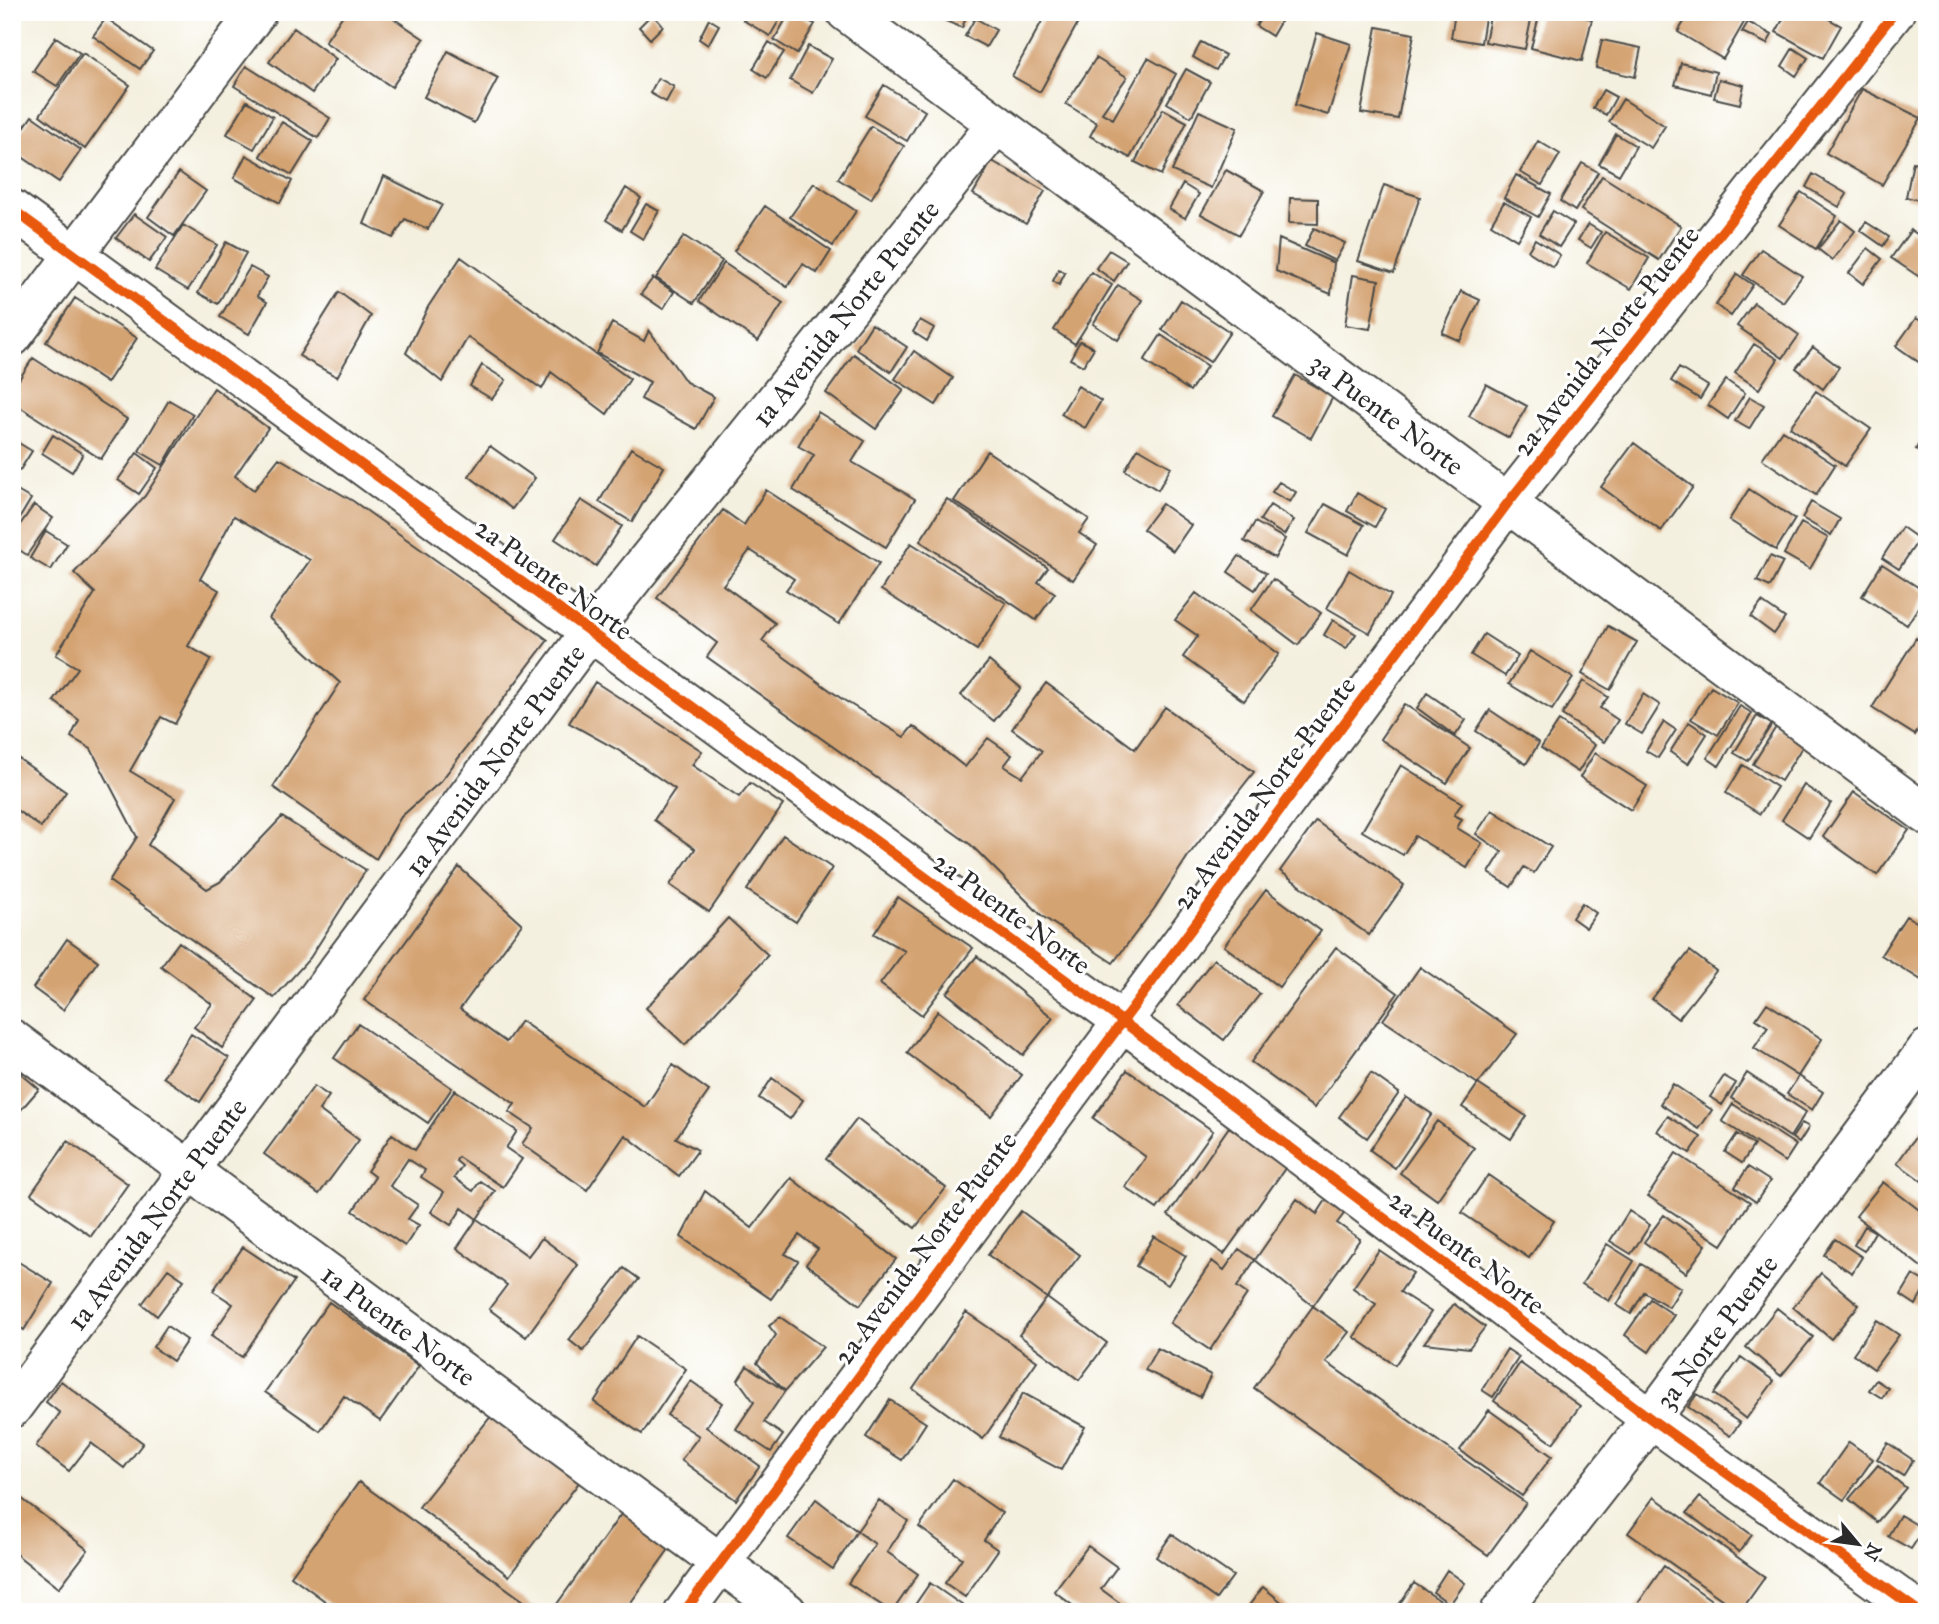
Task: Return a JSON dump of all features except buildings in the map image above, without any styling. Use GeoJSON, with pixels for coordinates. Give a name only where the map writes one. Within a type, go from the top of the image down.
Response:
{"type":"FeatureCollection","features":[{"type":"Feature","properties":{"kind":"street"},"geometry":{"type":"LineString","coordinates":[[12,337],[257,12]]}},
{"type":"Feature","properties":{"kind":"street","name":"3a Puente Norte"},"geometry":{"type":"LineString","coordinates":[[846,12],[1927,815]]}},
{"type":"Feature","properties":{"kind":"street","name":"2a Avenida Norte Puente"},"geometry":{"type":"LineString","coordinates":[[684,1612],[1507,504],[1895,12]]}},
{"type":"Feature","properties":{"kind":"street","name":"1a Avenida Norte Puente"},"geometry":{"type":"LineString","coordinates":[[12,1408],[589,633],[996,125]]}},
{"type":"Feature","properties":{"kind":"street","name":"2a Puente Norte"},"geometry":{"type":"LineString","coordinates":[[12,209],[1122,1021],[1651,1419],[1920,1612]]}},
{"type":"Feature","properties":{"kind":"street","name":"1a Puente Norte"},"geometry":{"type":"LineString","coordinates":[[12,1039],[787,1612]]}},
{"type":"Feature","properties":{"kind":"street","name":"3a Norte Puente"},"geometry":{"type":"LineString","coordinates":[[1500,1612],[1651,1419],[1927,1049]]}},
{"type":"Feature","properties":{"kind":"cycle path"},"geometry":{"type":"LineString","coordinates":[[684,1612],[1507,504],[1895,12]]}},
{"type":"Feature","properties":{"kind":"cycle path"},"geometry":{"type":"LineString","coordinates":[[12,209],[1122,1021],[1651,1419],[1920,1612]]}}]}
